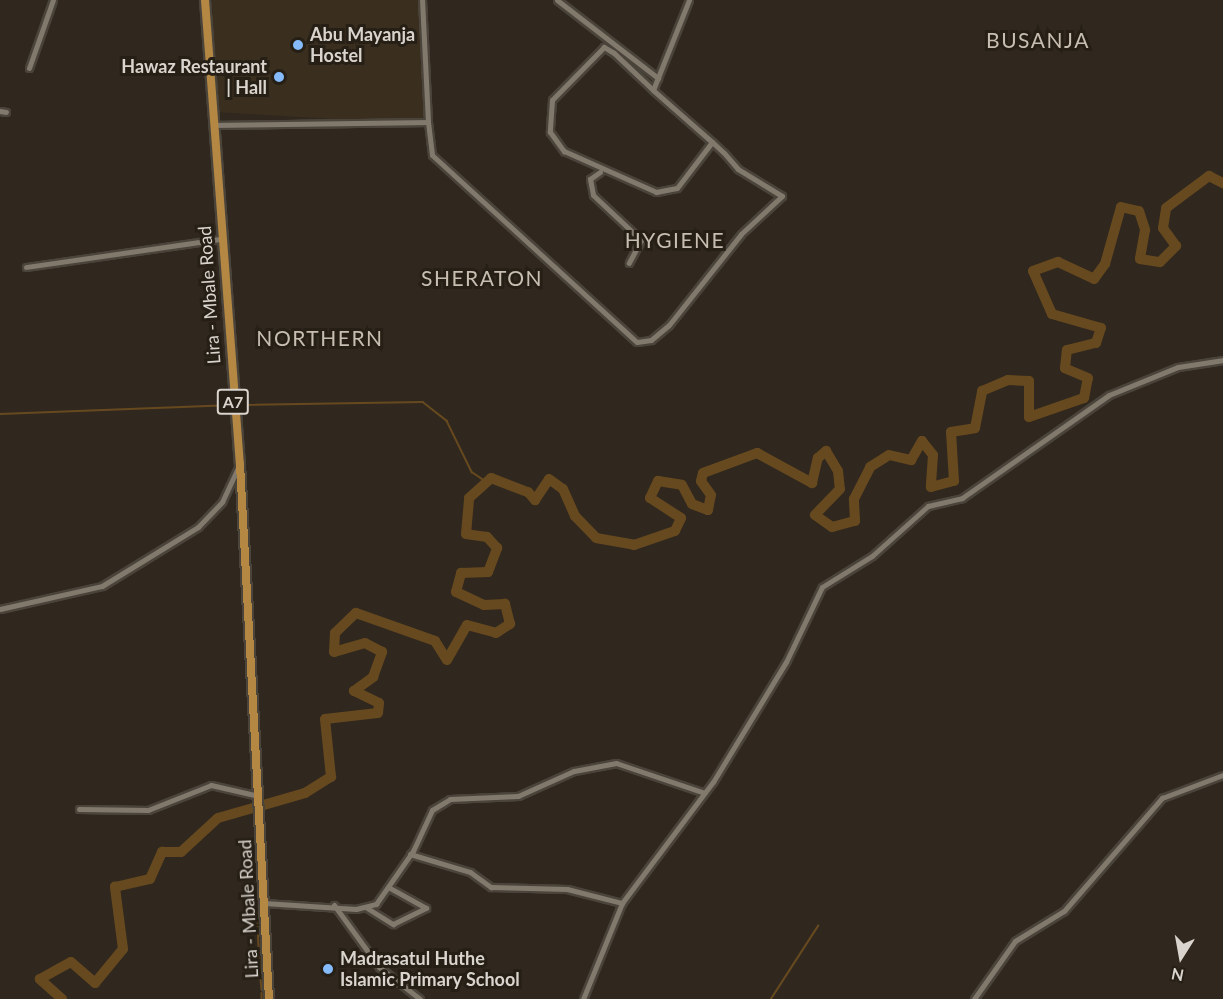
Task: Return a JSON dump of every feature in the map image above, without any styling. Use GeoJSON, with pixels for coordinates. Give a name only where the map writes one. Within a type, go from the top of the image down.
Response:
{"type":"FeatureCollection","features":[{"type":"Feature","properties":{"kind":"main road","name":"Lira - Mbale Road"},"geometry":{"type":"LineString","coordinates":[[205,0],[221,239],[240,464],[269,999]]}},
{"type":"Feature","properties":{"kind":"street"},"geometry":{"type":"LineString","coordinates":[[29,68],[53,0]]}},
{"type":"Feature","properties":{"kind":"street"},"geometry":{"type":"LineString","coordinates":[[422,0],[428,122],[432,155],[637,342],[651,340],[669,326],[741,234],[783,196],[738,169],[712,142],[653,90],[599,47],[553,97],[548,123],[555,141],[600,172],[671,192],[712,142]]}},
{"type":"Feature","properties":{"kind":"street"},"geometry":{"type":"LineString","coordinates":[[557,0],[658,78]]}},
{"type":"Feature","properties":{"kind":"street"},"geometry":{"type":"LineString","coordinates":[[653,90],[689,0]]}},
{"type":"Feature","properties":{"kind":"street"},"geometry":{"type":"LineString","coordinates":[[215,125],[428,122]]}},
{"type":"Feature","properties":{"kind":"street"},"geometry":{"type":"LineString","coordinates":[[600,172],[590,179],[593,195],[641,240],[629,263]]}},
{"type":"Feature","properties":{"kind":"street"},"geometry":{"type":"LineString","coordinates":[[26,267],[221,239]]}},
{"type":"Feature","properties":{"kind":"street"},"geometry":{"type":"LineString","coordinates":[[583,999],[622,903],[754,717],[827,582],[872,556],[928,506],[962,498],[1109,395],[1178,367],[1223,360]]}},
{"type":"Feature","properties":{"kind":"street"},"geometry":{"type":"LineString","coordinates":[[0,609],[102,586],[198,527],[222,502],[240,464]]}},
{"type":"Feature","properties":{"kind":"street"},"geometry":{"type":"LineString","coordinates":[[367,908],[390,888],[411,854],[432,810],[445,801],[518,796],[584,768],[622,764],[702,792]]}},
{"type":"Feature","properties":{"kind":"street"},"geometry":{"type":"LineString","coordinates":[[974,999],[1015,941],[1064,911],[1162,798],[1223,775]]}},
{"type":"Feature","properties":{"kind":"street"},"geometry":{"type":"LineString","coordinates":[[79,809],[148,810],[211,785],[260,800]]}},
{"type":"Feature","properties":{"kind":"street"},"geometry":{"type":"LineString","coordinates":[[411,854],[470,872],[491,886],[586,891],[622,903]]}},
{"type":"Feature","properties":{"kind":"street"},"geometry":{"type":"LineString","coordinates":[[264,903],[367,908],[393,924],[426,908],[390,888]]}},
{"type":"Feature","properties":{"kind":"street"},"geometry":{"type":"LineString","coordinates":[[334,905],[380,967],[420,999]]}},
{"type":"Feature","properties":{"kind":"shaded area"},"geometry":{"type":"Polygon","coordinates":[[[212,0],[419,0],[427,119],[403,123],[216,112],[212,0]]]}},
{"type":"Feature","properties":{"kind":"waterway"},"geometry":{"type":"LineString","coordinates":[[62,999],[40,979],[71,962],[95,983],[123,949],[115,887],[150,879],[162,852],[181,852],[218,818],[305,793],[331,777],[325,719],[378,713],[379,703],[354,691],[373,677],[382,652],[365,643],[334,652],[335,633],[356,613],[435,641],[447,660],[467,625],[496,633],[510,624],[505,604],[484,605],[456,592],[461,573],[488,572],[497,548],[487,537],[466,534],[469,498],[491,478],[528,492],[535,500],[549,479],[563,489],[575,516],[596,538],[634,545],[675,531],[681,518],[650,498],[658,481],[682,485],[692,504],[708,510],[711,495],[701,481],[703,473],[757,453],[812,483],[818,458],[826,451],[838,471],[840,489],[815,515],[832,527],[855,521],[854,499],[870,467],[889,455],[911,460],[922,441],[933,455],[931,487],[954,481],[951,432],[975,428],[982,391],[1008,380],[1029,381],[1029,417],[1084,398],[1088,378],[1065,368],[1067,350],[1096,343],[1101,328],[1052,314],[1033,271],[1058,262],[1094,279],[1105,264],[1121,207],[1139,211],[1145,230],[1140,259],[1160,262],[1176,246],[1163,228],[1166,208],[1209,176],[1223,183]]}},
{"type":"Feature","properties":{"kind":"waterway"},"geometry":{"type":"LineString","coordinates":[[238,405],[423,402],[447,421],[472,472],[487,482]]}},
{"type":"Feature","properties":{"kind":"waterway"},"geometry":{"type":"LineString","coordinates":[[0,414],[233,405]]}},
{"type":"Feature","properties":{"kind":"waterway"},"geometry":{"type":"LineString","coordinates":[[257,912],[261,977]]}},
{"type":"Feature","properties":{"kind":"waterway"},"geometry":{"type":"LineString","coordinates":[[771,999],[818,926]]}},
{"type":"Feature","properties":{"kind":"waterway"},"geometry":{"type":"LineString","coordinates":[[261,980],[262,990]]}},
{"type":"Feature","properties":{"kind":"waterway"},"geometry":{"type":"LineString","coordinates":[[262,993],[262,999]]}},
{"type":"Feature","properties":{"kind":"place","name":"Abu Mayanja Hostel"},"geometry":{"type":"Point","coordinates":[298,45]}},
{"type":"Feature","properties":{"kind":"place","name":"Hawaz Restaurant | Hall"},"geometry":{"type":"Point","coordinates":[279,77]}},
{"type":"Feature","properties":{"kind":"place","name":"Madrasatul Huthe Islamic Primary School"},"geometry":{"type":"Point","coordinates":[328,969]}},
{"type":"Feature","properties":{"kind":"district","name":"BUSANJA"},"geometry":{"type":"Point","coordinates":[1038,40]}},
{"type":"Feature","properties":{"kind":"district","name":"HYGIENE"},"geometry":{"type":"Point","coordinates":[675,240]}},
{"type":"Feature","properties":{"kind":"district","name":"SHERATON"},"geometry":{"type":"Point","coordinates":[482,278]}},
{"type":"Feature","properties":{"kind":"district","name":"NORTHERN"},"geometry":{"type":"Point","coordinates":[320,338]}}]}
